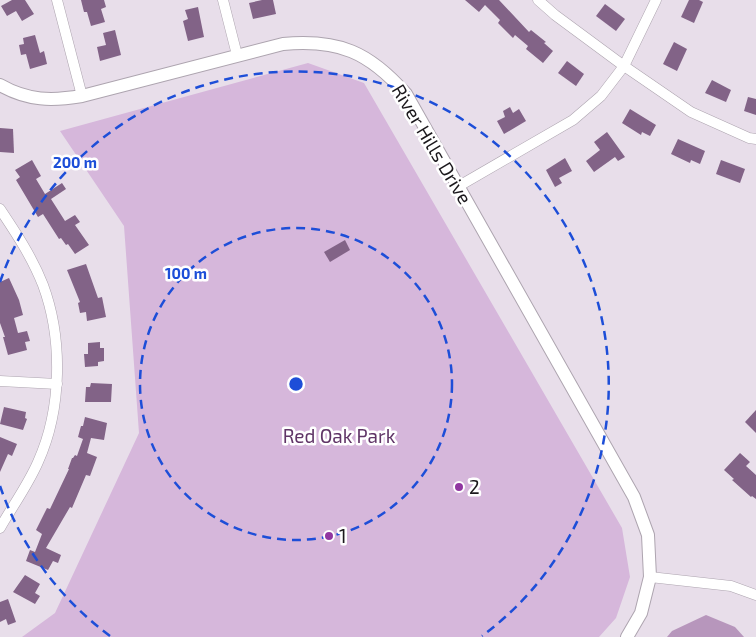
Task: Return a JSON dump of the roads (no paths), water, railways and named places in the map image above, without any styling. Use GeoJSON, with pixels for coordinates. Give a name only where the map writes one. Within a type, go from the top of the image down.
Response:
{"type":"FeatureCollection","features":[{"type":"Feature","properties":{"kind":"street"},"geometry":{"type":"LineString","coordinates":[[57,0],[82,96]]}},
{"type":"Feature","properties":{"kind":"street"},"geometry":{"type":"LineString","coordinates":[[224,0],[237,55]]}},
{"type":"Feature","properties":{"kind":"street"},"geometry":{"type":"LineString","coordinates":[[538,0],[555,15],[624,66],[691,112],[749,138],[756,138]]}},
{"type":"Feature","properties":{"kind":"street"},"geometry":{"type":"LineString","coordinates":[[459,186],[573,120],[601,96],[624,66],[656,0]]}},
{"type":"Feature","properties":{"kind":"street","name":"River Hills Drive"},"geometry":{"type":"LineString","coordinates":[[0,85],[11,91],[34,98],[58,100],[82,96],[283,44],[308,42],[338,46],[368,59],[389,74],[406,94],[634,497],[648,535],[650,577],[641,613],[627,637]]}},
{"type":"Feature","properties":{"kind":"street"},"geometry":{"type":"LineString","coordinates":[[0,209],[23,244],[43,285],[55,334],[57,384],[51,423],[38,462],[0,528]]}},
{"type":"Feature","properties":{"kind":"street"},"geometry":{"type":"LineString","coordinates":[[0,381],[57,384]]}},
{"type":"Feature","properties":{"kind":"street"},"geometry":{"type":"LineString","coordinates":[[650,577],[731,586],[756,595]]}},
{"type":"Feature","properties":{"kind":"place","name":"2"},"geometry":{"type":"Point","coordinates":[459,487]}},
{"type":"Feature","properties":{"kind":"place","name":"1"},"geometry":{"type":"Point","coordinates":[329,536]}},
{"type":"Feature","properties":{"kind":"park label","name":"Red Oak Park"},"geometry":{"type":"Point","coordinates":[339,436]}}]}
